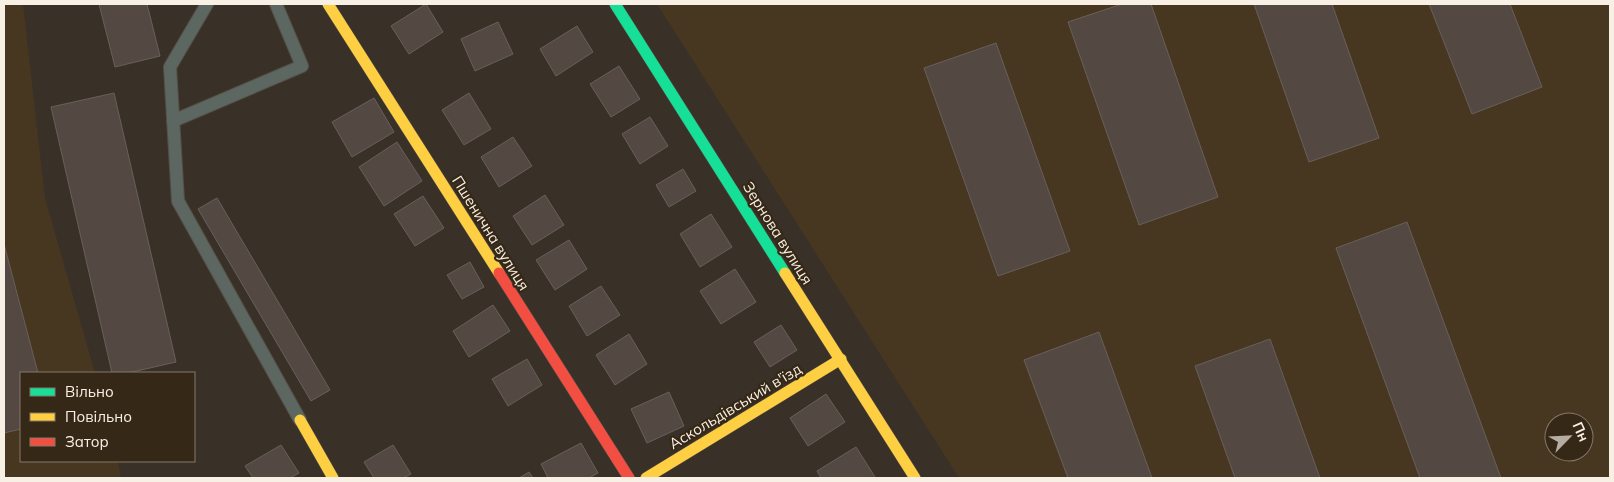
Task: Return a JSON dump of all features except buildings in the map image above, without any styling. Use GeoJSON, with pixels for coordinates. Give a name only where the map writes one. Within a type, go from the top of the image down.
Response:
{"type":"FeatureCollection","features":[{"type":"Feature","properties":{"kind":"street","name":"Пшенична вулиця"},"geometry":{"type":"LineString","coordinates":[[328,4],[629,478]]}},
{"type":"Feature","properties":{"kind":"street","name":"Зернова вулиця"},"geometry":{"type":"LineString","coordinates":[[615,4],[915,478]]}},
{"type":"Feature","properties":{"kind":"street","name":"Аскольдівський в'їзд"},"geometry":{"type":"LineString","coordinates":[[646,478],[841,359]]}},
{"type":"Feature","properties":{"kind":"street"},"geometry":{"type":"LineString","coordinates":[[300,420],[333,478]]}},
{"type":"Feature","properties":{"kind":"lane"},"geometry":{"type":"LineString","coordinates":[[207,4],[170,68],[178,201],[300,420]]}},
{"type":"Feature","properties":{"kind":"lane"},"geometry":{"type":"LineString","coordinates":[[173,121],[302,66],[276,4]]}},
{"type":"Feature","properties":{"kind":"shaded area"},"geometry":{"type":"Polygon","coordinates":[[[4,4],[23,4],[45,198],[95,372],[20,372],[20,462],[118,462],[121,478],[4,478],[4,4]]]}},
{"type":"Feature","properties":{"kind":"shaded area"},"geometry":{"type":"Polygon","coordinates":[[[657,4],[1610,4],[1610,478],[959,478],[657,4]]]}},
{"type":"Feature","properties":{"kind":"traffic: fast"},"geometry":{"type":"LineString","coordinates":[[615,4],[785,273]]}},
{"type":"Feature","properties":{"kind":"traffic: slow"},"geometry":{"type":"LineString","coordinates":[[328,4],[499,273]]}},
{"type":"Feature","properties":{"kind":"traffic: slow"},"geometry":{"type":"LineString","coordinates":[[785,273],[915,478]]}},
{"type":"Feature","properties":{"kind":"traffic: slow"},"geometry":{"type":"LineString","coordinates":[[646,478],[841,359]]}},
{"type":"Feature","properties":{"kind":"traffic: slow"},"geometry":{"type":"LineString","coordinates":[[300,420],[333,478]]}},
{"type":"Feature","properties":{"kind":"traffic: jam"},"geometry":{"type":"LineString","coordinates":[[499,273],[629,478]]}}]}
